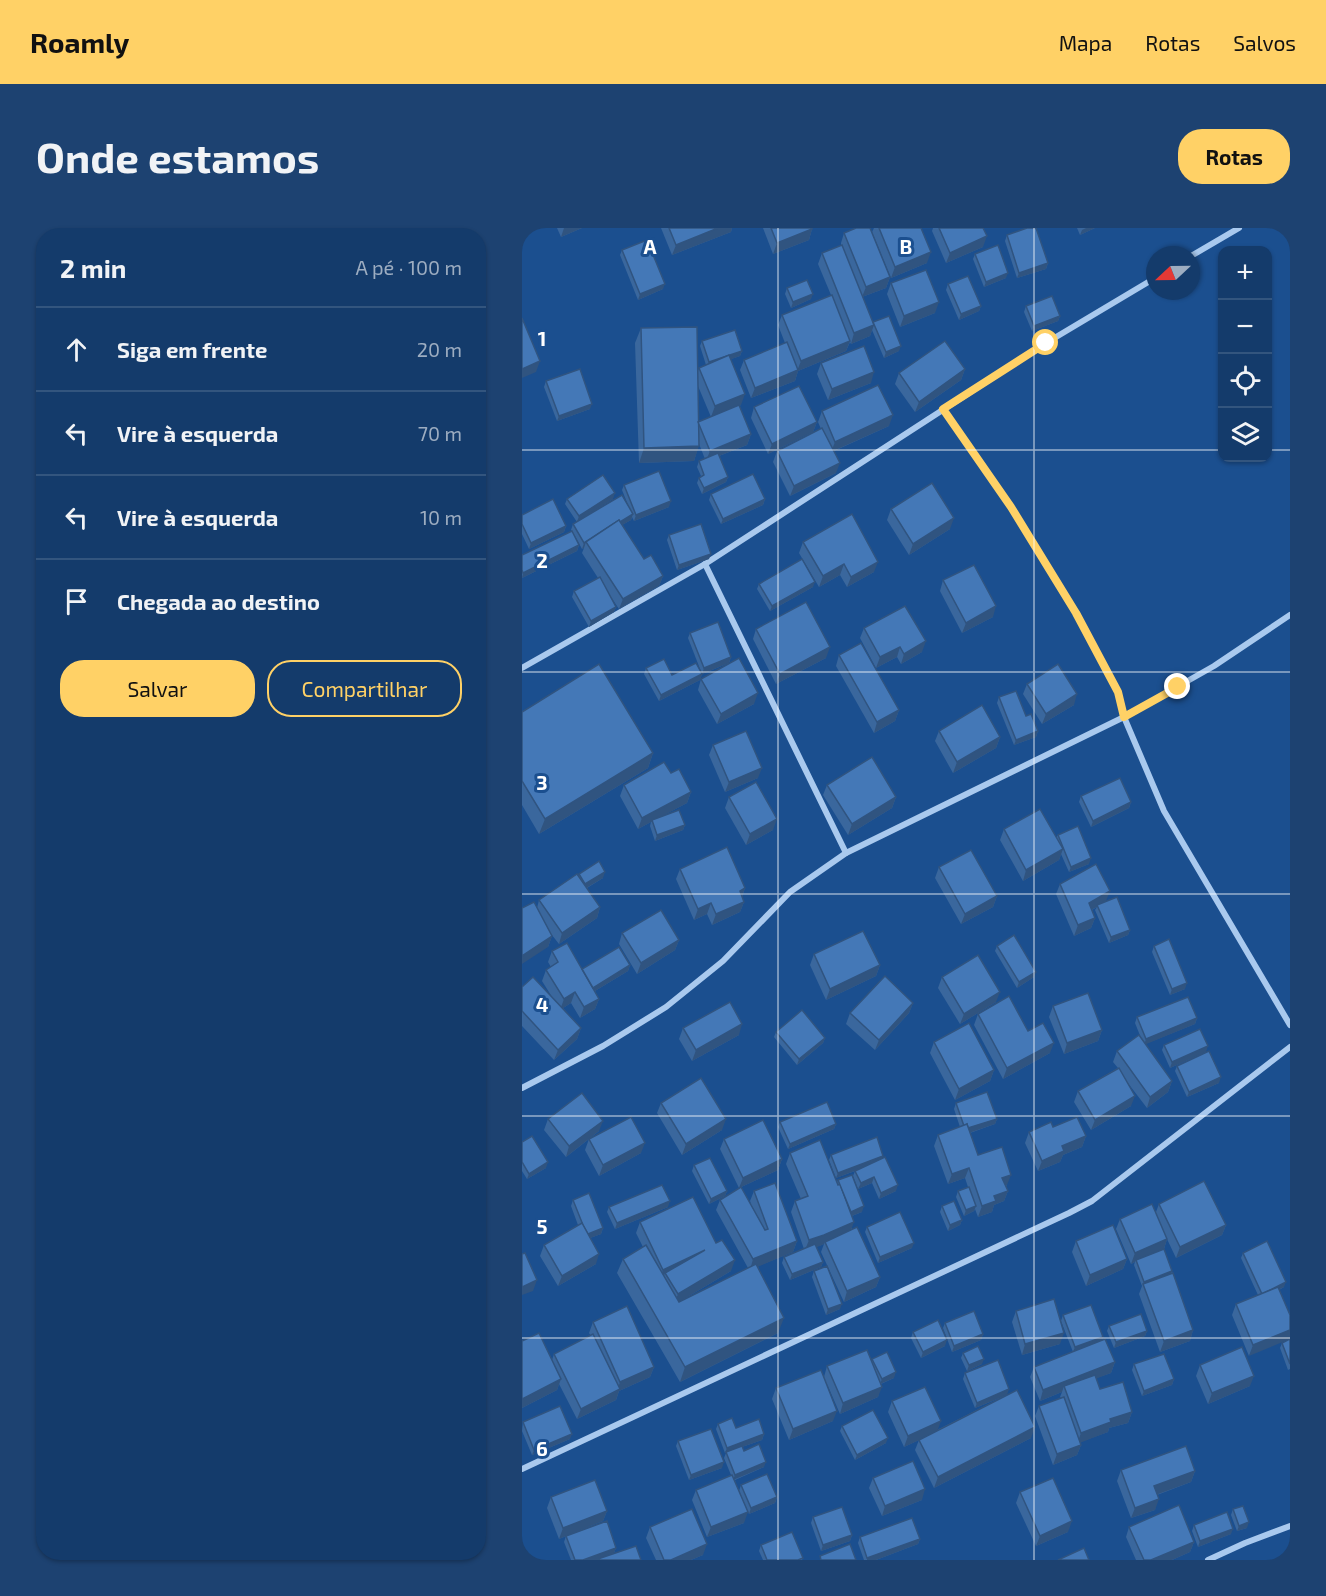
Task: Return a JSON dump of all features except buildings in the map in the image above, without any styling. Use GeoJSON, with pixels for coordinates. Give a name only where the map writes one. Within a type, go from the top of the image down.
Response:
{"type":"FeatureCollection","features":[{"type":"Feature","properties":{"kind":"street"},"geometry":{"type":"LineString","coordinates":[[1200,251],[1239,228]]}},
{"type":"Feature","properties":{"kind":"street"},"geometry":{"type":"LineString","coordinates":[[522,668],[705,564],[1046,343],[1146,283]]}},
{"type":"Feature","properties":{"kind":"street"},"geometry":{"type":"LineString","coordinates":[[943,409],[1011,507],[1076,613],[1118,692],[1124,717],[1164,811],[1290,1026]]}},
{"type":"Feature","properties":{"kind":"street"},"geometry":{"type":"LineString","coordinates":[[705,564],[846,853]]}},
{"type":"Feature","properties":{"kind":"street"},"geometry":{"type":"LineString","coordinates":[[522,1088],[603,1046],[666,1007],[723,961],[790,892],[846,853],[1124,717],[1214,666],[1290,615]]}},
{"type":"Feature","properties":{"kind":"street"},"geometry":{"type":"LineString","coordinates":[[522,1469],[1092,1201],[1290,1047]]}},
{"type":"Feature","properties":{"kind":"street"},"geometry":{"type":"LineString","coordinates":[[1208,1560],[1290,1526]]}},
{"type":"Feature","properties":{"kind":"route"},"geometry":{"type":"LineString","coordinates":[[1046,343],[943,409],[1011,507],[1076,613],[1118,692],[1124,717],[1178,687]]}}]}
